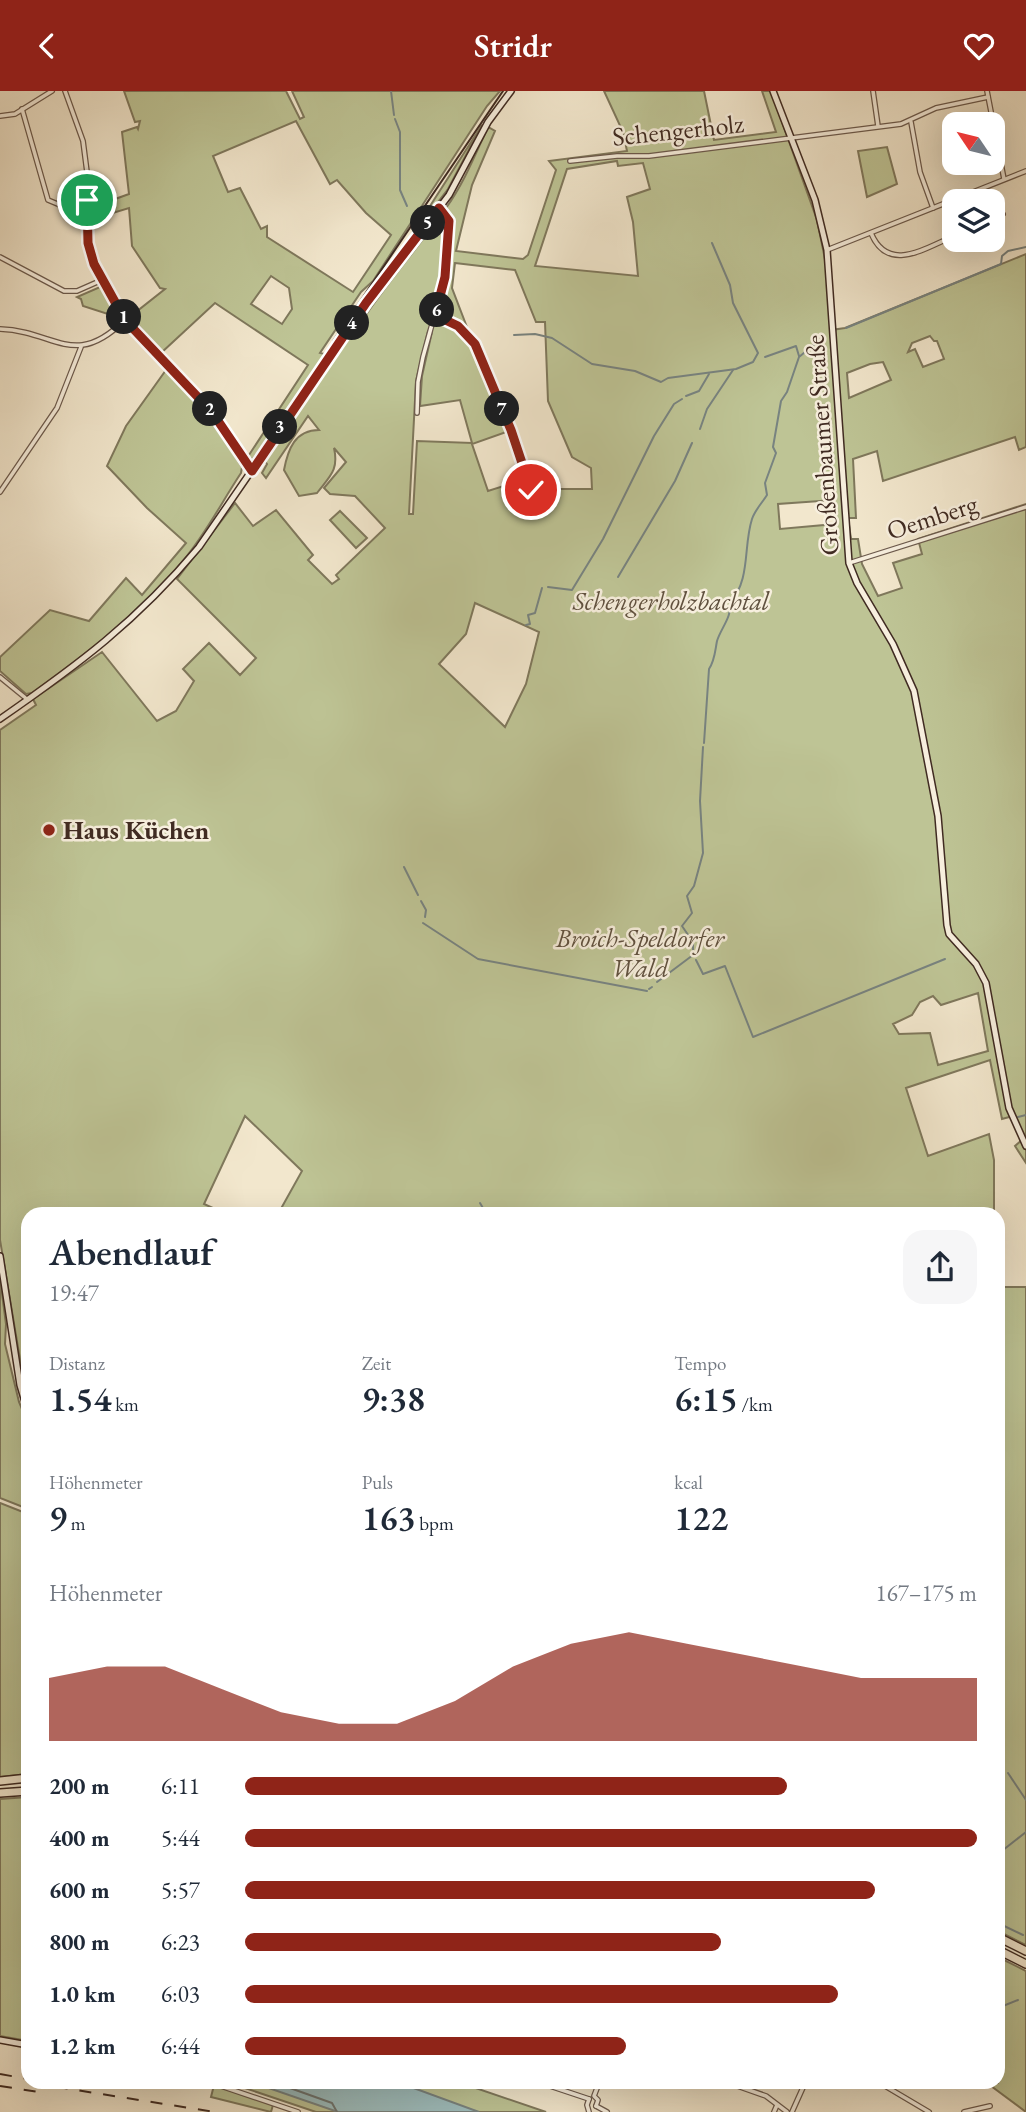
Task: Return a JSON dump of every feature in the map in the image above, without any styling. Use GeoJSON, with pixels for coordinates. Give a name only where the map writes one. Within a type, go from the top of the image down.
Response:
{"type":"FeatureCollection","features":[{"type":"Feature","properties":{"kind":"highway"},"geometry":{"type":"LineString","coordinates":[[0,1781],[21,1780]]}},
{"type":"Feature","properties":{"kind":"highway"},"geometry":{"type":"LineString","coordinates":[[0,1793],[21,1792]]}},
{"type":"Feature","properties":{"kind":"highway"},"geometry":{"type":"LineString","coordinates":[[1005,1940],[1026,1951]]}},
{"type":"Feature","properties":{"kind":"highway"},"geometry":{"type":"LineString","coordinates":[[1005,1954],[1026,1964]]}},
{"type":"Feature","properties":{"kind":"street"},"geometry":{"type":"LineString","coordinates":[[0,116],[22,110],[52,91]]}},
{"type":"Feature","properties":{"kind":"street"},"geometry":{"type":"LineString","coordinates":[[65,91],[83,141],[87,172],[88,243],[102,280],[125,320],[212,412],[252,471]]}},
{"type":"Feature","properties":{"kind":"street"},"geometry":{"type":"LineString","coordinates":[[0,719],[91,654],[145,607],[199,547],[366,303],[439,208],[462,174],[488,122],[511,91]]}},
{"type":"Feature","properties":{"kind":"street","name":"Großenbaumer Straße"},"geometry":{"type":"LineString","coordinates":[[774,91],[815,200],[827,250],[849,563],[857,583],[893,644],[914,691],[938,816],[949,934],[976,964],[986,983],[1009,1108],[1026,1146]]}},
{"type":"Feature","properties":{"kind":"street"},"geometry":{"type":"LineString","coordinates":[[873,91],[878,127]]}},
{"type":"Feature","properties":{"kind":"street"},"geometry":{"type":"LineString","coordinates":[[987,91],[1004,179]]}},
{"type":"Feature","properties":{"kind":"street","name":"Schengerholz"},"geometry":{"type":"LineString","coordinates":[[570,162],[617,156],[649,156],[878,127],[910,121],[936,108],[988,97]]}},
{"type":"Feature","properties":{"kind":"street"},"geometry":{"type":"LineString","coordinates":[[22,110],[48,200],[60,205],[87,200]]}},
{"type":"Feature","properties":{"kind":"street"},"geometry":{"type":"LineString","coordinates":[[910,121],[920,172],[933,208]]}},
{"type":"Feature","properties":{"kind":"street"},"geometry":{"type":"LineString","coordinates":[[827,250],[1026,170]]}},
{"type":"Feature","properties":{"kind":"street"},"geometry":{"type":"LineString","coordinates":[[416,413],[418,382],[445,277],[449,221],[439,208]]}},
{"type":"Feature","properties":{"kind":"street"},"geometry":{"type":"LineString","coordinates":[[871,233],[879,248],[895,255],[909,254],[942,241]]}},
{"type":"Feature","properties":{"kind":"street"},"geometry":{"type":"LineString","coordinates":[[0,257],[64,291],[76,291],[102,280]]}},
{"type":"Feature","properties":{"kind":"street"},"geometry":{"type":"LineString","coordinates":[[435,315],[458,326],[475,344],[511,430],[531,490]]}},
{"type":"Feature","properties":{"kind":"street"},"geometry":{"type":"LineString","coordinates":[[0,329],[81,347],[110,335],[125,320]]}},
{"type":"Feature","properties":{"kind":"street"},"geometry":{"type":"LineString","coordinates":[[0,492],[57,408],[81,347]]}},
{"type":"Feature","properties":{"kind":"street","name":"Oemberg"},"geometry":{"type":"LineString","coordinates":[[849,563],[1026,507]]}},
{"type":"Feature","properties":{"kind":"street"},"geometry":{"type":"LineString","coordinates":[[0,677],[28,700]]}},
{"type":"Feature","properties":{"kind":"street"},"geometry":{"type":"LineString","coordinates":[[0,1257],[21,1388]]}},
{"type":"Feature","properties":{"kind":"street"},"geometry":{"type":"LineString","coordinates":[[0,2040],[21,2044]]}},
{"type":"Feature","properties":{"kind":"street"},"geometry":{"type":"LineString","coordinates":[[230,2089],[299,2112]]}},
{"type":"Feature","properties":{"kind":"street"},"geometry":{"type":"LineString","coordinates":[[559,2089],[589,2099]]}},
{"type":"Feature","properties":{"kind":"street"},"geometry":{"type":"LineString","coordinates":[[594,2096],[598,2100],[596,2106],[590,2110],[587,2105],[597,2089]]}},
{"type":"Feature","properties":{"kind":"street"},"geometry":{"type":"LineString","coordinates":[[748,2089],[766,2095],[789,2112],[802,2089]]}},
{"type":"Feature","properties":{"kind":"street"},"geometry":{"type":"LineString","coordinates":[[890,2089],[929,2112]]}},
{"type":"Feature","properties":{"kind":"street"},"geometry":{"type":"LineString","coordinates":[[775,2112],[777,2105]]}},
{"type":"Feature","properties":{"kind":"street"},"geometry":{"type":"LineString","coordinates":[[596,2106],[607,2112]]}},
{"type":"Feature","properties":{"kind":"street"},"geometry":{"type":"LineString","coordinates":[[964,2112],[990,2106]]}},
{"type":"Feature","properties":{"kind":"green space"},"geometry":{"type":"Polygon","coordinates":[[[124,91],[286,91],[300,119],[304,117],[292,91],[500,91],[487,106],[373,281],[361,292],[320,353],[324,354],[331,347],[253,459],[247,458],[308,365],[215,303],[161,353],[131,316],[165,289],[160,288],[132,246],[129,208],[93,219],[93,207],[129,194],[122,132],[137,127],[138,129],[140,121],[135,122],[124,91]],[[296,121],[213,156],[228,192],[240,188],[261,229],[267,226],[267,237],[353,292],[391,235],[366,213],[337,180],[330,184],[296,121]],[[271,276],[251,304],[282,324],[292,309],[289,288],[271,276]]]}},
{"type":"Feature","properties":{"kind":"green space","name":"Broich-Speldorfer Wald"},"geometry":{"type":"Polygon","coordinates":[[[604,91],[704,91],[714,140],[776,132],[762,91],[771,91],[817,220],[826,264],[831,330],[845,328],[1026,254],[1026,447],[1019,450],[1015,437],[883,481],[877,451],[853,459],[856,518],[848,518],[851,539],[858,539],[862,564],[878,596],[902,588],[893,563],[922,554],[918,539],[1026,504],[1026,1163],[1015,1146],[1023,1139],[1013,1116],[1002,1119],[990,1060],[906,1088],[928,1156],[989,1134],[994,1160],[994,1207],[282,1207],[302,1171],[245,1116],[204,1204],[211,1207],[21,1207],[21,1365],[0,1240],[0,730],[36,705],[33,699],[102,652],[157,721],[176,711],[194,681],[183,669],[209,643],[240,675],[256,658],[177,579],[235,503],[253,526],[276,510],[313,555],[308,560],[332,584],[339,579],[336,575],[385,528],[355,496],[330,494],[324,488],[346,462],[334,448],[335,462],[329,477],[317,493],[299,496],[284,470],[288,455],[298,437],[319,430],[308,416],[266,478],[262,473],[267,464],[264,460],[353,326],[359,325],[452,198],[488,127],[495,131],[472,185],[456,251],[523,259],[528,255],[556,170],[549,161],[627,151],[623,132],[604,91]],[[617,161],[567,169],[535,266],[638,276],[633,222],[627,197],[650,189],[643,163],[618,166],[617,161]],[[455,263],[452,288],[470,335],[467,337],[509,431],[472,444],[488,491],[526,479],[530,489],[592,489],[591,468],[572,457],[548,401],[545,322],[536,322],[515,270],[455,263]],[[428,331],[416,381],[409,514],[413,514],[417,441],[472,443],[460,400],[420,406],[422,376],[432,332],[428,331]],[[930,336],[912,343],[908,352],[915,349],[923,367],[944,359],[937,341],[930,336]],[[883,362],[847,373],[849,398],[891,380],[883,362]],[[834,500],[778,504],[780,529],[835,524],[834,500]],[[475,603],[466,634],[439,664],[505,727],[526,684],[539,632],[475,603]],[[978,993],[941,1005],[933,996],[920,1002],[912,1015],[893,1024],[899,1034],[930,1033],[938,1065],[988,1051],[978,993]]]}},
{"type":"Feature","properties":{"kind":"green space"},"geometry":{"type":"Polygon","coordinates":[[[482,125],[448,189],[405,245],[482,125]]]}},
{"type":"Feature","properties":{"kind":"green space"},"geometry":{"type":"Polygon","coordinates":[[[887,147],[897,184],[867,197],[858,151],[887,147]]]}},
{"type":"Feature","properties":{"kind":"green space"},"geometry":{"type":"Polygon","coordinates":[[[100,287],[117,315],[83,306],[81,299],[77,297],[100,287]]]}},
{"type":"Feature","properties":{"kind":"green space"},"geometry":{"type":"Polygon","coordinates":[[[166,370],[216,428],[242,467],[241,473],[191,551],[166,581],[92,648],[32,693],[26,694],[0,671],[0,657],[50,610],[89,621],[126,578],[142,595],[186,543],[147,508],[107,466],[126,426],[166,370]]]}},
{"type":"Feature","properties":{"kind":"green space"},"geometry":{"type":"Polygon","coordinates":[[[340,511],[367,538],[356,548],[330,520],[340,511]]]}},
{"type":"Feature","properties":{"kind":"green space"},"geometry":{"type":"Polygon","coordinates":[[[0,1279],[6,1324],[5,1344],[21,1407],[21,1506],[0,1498],[0,1279]]]}},
{"type":"Feature","properties":{"kind":"green space"},"geometry":{"type":"Polygon","coordinates":[[[1005,1287],[1026,1287],[1026,1945],[1005,1934],[1005,1287]]]}},
{"type":"Feature","properties":{"kind":"green space"},"geometry":{"type":"Polygon","coordinates":[[[0,1503],[21,1511],[21,1775],[0,1777],[0,1503]]]}},
{"type":"Feature","properties":{"kind":"green space"},"geometry":{"type":"Polygon","coordinates":[[[21,1798],[21,2040],[0,2036],[0,1799],[21,1798]]]}},
{"type":"Feature","properties":{"kind":"green space"},"geometry":{"type":"Polygon","coordinates":[[[1005,1960],[1026,1971],[1026,2112],[995,2089],[1005,2089],[1005,1960]]]}},
{"type":"Feature","properties":{"kind":"green space"},"geometry":{"type":"Polygon","coordinates":[[[213,2089],[226,2089],[273,2105],[271,2112],[211,2097],[213,2089]]]}},
{"type":"Feature","properties":{"kind":"green space"},"geometry":{"type":"Polygon","coordinates":[[[248,2089],[479,2089],[546,2112],[316,2112],[248,2089]]]}},
{"type":"Feature","properties":{"kind":"water"},"geometry":{"type":"Polygon","coordinates":[[[271,2089],[416,2089],[479,2112],[338,2112],[271,2089]]]}},
{"type":"Feature","properties":{"kind":"waterway"},"geometry":{"type":"LineString","coordinates":[[391,91],[394,115]]}},
{"type":"Feature","properties":{"kind":"waterway"},"geometry":{"type":"LineString","coordinates":[[395,119],[400,132],[400,190],[407,206]]}},
{"type":"Feature","properties":{"kind":"waterway"},"geometry":{"type":"LineString","coordinates":[[514,335],[535,334],[552,338],[592,364],[635,371],[661,382],[668,378],[736,369],[753,362],[758,353],[733,303],[730,285],[712,243]]}},
{"type":"Feature","properties":{"kind":"waterway"},"geometry":{"type":"LineString","coordinates":[[846,328],[1001,264],[1002,256],[1008,251],[1026,247]]}},
{"type":"Feature","properties":{"kind":"waterway"},"geometry":{"type":"LineString","coordinates":[[704,743],[709,669],[730,603],[741,584],[752,519],[767,495],[765,483],[776,453],[773,447],[781,401],[787,392],[799,357],[822,338]]}},
{"type":"Feature","properties":{"kind":"waterway"},"geometry":{"type":"LineString","coordinates":[[765,357],[796,346],[799,356]]}},
{"type":"Feature","properties":{"kind":"waterway"},"geometry":{"type":"LineString","coordinates":[[700,429],[707,409],[733,370]]}},
{"type":"Feature","properties":{"kind":"waterway"},"geometry":{"type":"LineString","coordinates":[[686,396],[699,391],[709,374]]}},
{"type":"Feature","properties":{"kind":"waterway"},"geometry":{"type":"LineString","coordinates":[[548,587],[572,590],[603,539],[654,436],[674,404],[682,399]]}},
{"type":"Feature","properties":{"kind":"waterway"},"geometry":{"type":"LineString","coordinates":[[618,577],[675,481],[692,443]]}},
{"type":"Feature","properties":{"kind":"waterway"},"geometry":{"type":"LineString","coordinates":[[526,625],[530,624],[528,615],[535,613],[542,588]]}},
{"type":"Feature","properties":{"kind":"waterway"},"geometry":{"type":"LineString","coordinates":[[657,982],[693,955],[693,942],[682,926],[692,913],[687,896],[694,886],[703,853],[700,801],[703,747]]}},
{"type":"Feature","properties":{"kind":"waterway"},"geometry":{"type":"LineString","coordinates":[[404,867],[418,895]]}},
{"type":"Feature","properties":{"kind":"waterway"},"geometry":{"type":"LineString","coordinates":[[421,901],[426,910],[425,917]]}},
{"type":"Feature","properties":{"kind":"waterway"},"geometry":{"type":"LineString","coordinates":[[423,923],[478,959],[647,991]]}},
{"type":"Feature","properties":{"kind":"waterway"},"geometry":{"type":"LineString","coordinates":[[696,960],[703,974],[725,966],[753,1037],[945,959]]}},
{"type":"Feature","properties":{"kind":"waterway"},"geometry":{"type":"LineString","coordinates":[[1018,1117],[1026,1115]]}},
{"type":"Feature","properties":{"kind":"waterway"},"geometry":{"type":"LineString","coordinates":[[480,1203],[482,1207]]}},
{"type":"Feature","properties":{"kind":"waterway"},"geometry":{"type":"LineString","coordinates":[[1008,1773],[1026,1800]]}},
{"type":"Feature","properties":{"kind":"waterway"},"geometry":{"type":"LineString","coordinates":[[1005,1848],[1026,1832]]}},
{"type":"Feature","properties":{"kind":"waterway"},"geometry":{"type":"LineString","coordinates":[[1005,1926],[1023,1935]]}},
{"type":"Feature","properties":{"kind":"waterway"},"geometry":{"type":"LineString","coordinates":[[1005,2005],[1018,2000]]}},
{"type":"Feature","properties":{"kind":"tram line"},"geometry":{"type":"LineString","coordinates":[[333,341],[503,91]]}},
{"type":"Feature","properties":{"kind":"railway"},"geometry":{"type":"LineString","coordinates":[[0,2074],[21,2078]]}},
{"type":"Feature","properties":{"kind":"railway"},"geometry":{"type":"LineString","coordinates":[[0,2086],[45,2093]]}},
{"type":"Feature","properties":{"kind":"railway"},"geometry":{"type":"LineString","coordinates":[[70,2089],[215,2112]]}},
{"type":"Feature","properties":{"kind":"place","name":"Haus Küchen"},"geometry":{"type":"Point","coordinates":[49,830]}},
{"type":"Feature","properties":{"kind":"route"},"geometry":{"type":"LineString","coordinates":[[87,200],[88,243],[94,264],[125,320],[212,412],[252,471],[318,370],[439,208],[449,221],[447,264],[435,315],[458,326],[475,344],[511,430],[531,490]]}},
{"type":"Feature","properties":{"kind":"park label","name":"Schengerholzbachtal"},"geometry":{"type":"Point","coordinates":[671,601]}}]}
